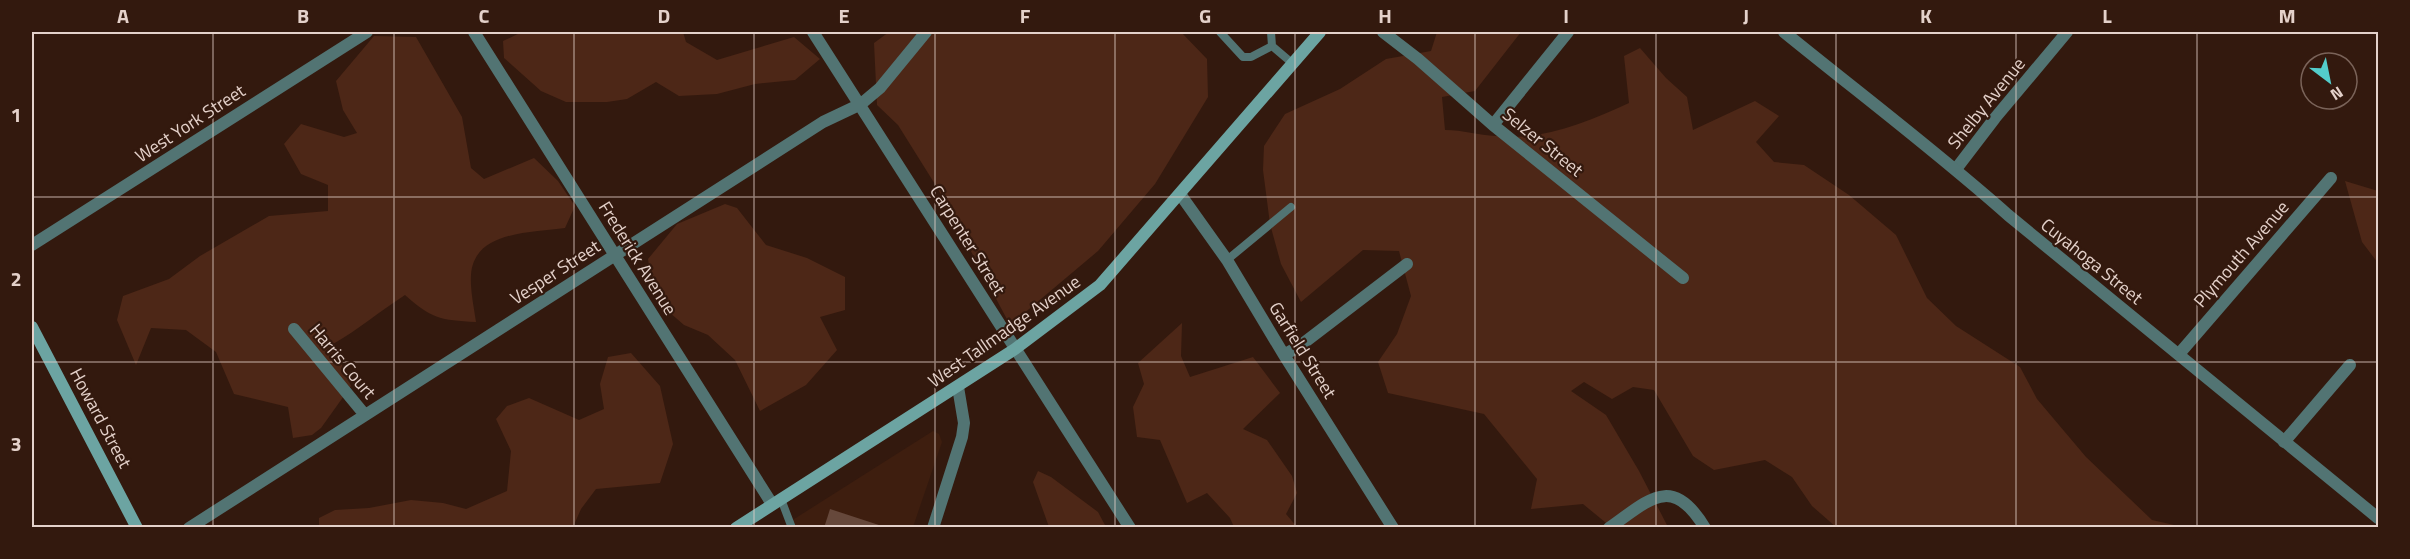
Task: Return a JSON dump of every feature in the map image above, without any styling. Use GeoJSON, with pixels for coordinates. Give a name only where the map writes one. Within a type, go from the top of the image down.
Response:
{"type":"FeatureCollection","features":[{"type":"Feature","properties":{"kind":"main road","name":"West Tallmadge Avenue"},"geometry":{"type":"LineString","coordinates":[[736,528],[1015,350],[1100,285],[1320,32]]}},
{"type":"Feature","properties":{"kind":"main road","name":"Howard Street"},"geometry":{"type":"LineString","coordinates":[[32,327],[137,528]]}},
{"type":"Feature","properties":{"kind":"street","name":"West York Street"},"geometry":{"type":"LineString","coordinates":[[32,244],[367,32]]}},
{"type":"Feature","properties":{"kind":"street","name":"Frederick Avenue"},"geometry":{"type":"LineString","coordinates":[[474,32],[776,502]]}},
{"type":"Feature","properties":{"kind":"street","name":"Carpenter Street"},"geometry":{"type":"LineString","coordinates":[[813,32],[1130,528]]}},
{"type":"Feature","properties":{"kind":"street","name":"Vesper Street"},"geometry":{"type":"LineString","coordinates":[[189,528],[824,122],[861,104],[880,88],[926,32]]}},
{"type":"Feature","properties":{"kind":"street","name":"Selzer Street"},"geometry":{"type":"LineString","coordinates":[[1383,32],[1683,278]]}},
{"type":"Feature","properties":{"kind":"street"},"geometry":{"type":"LineString","coordinates":[[1493,124],[1568,32]]}},
{"type":"Feature","properties":{"kind":"street","name":"Cuyahoga Street"},"geometry":{"type":"LineString","coordinates":[[1784,32],[1956,169],[2008,215],[2379,518]]}},
{"type":"Feature","properties":{"kind":"street","name":"Shelby Avenue"},"geometry":{"type":"LineString","coordinates":[[1956,169],[1995,118],[2067,32]]}},
{"type":"Feature","properties":{"kind":"street","name":"Plymouth Avenue"},"geometry":{"type":"LineString","coordinates":[[2179,354],[2331,178]]}},
{"type":"Feature","properties":{"kind":"street","name":"Garfield Street"},"geometry":{"type":"LineString","coordinates":[[1180,194],[1227,260],[1393,528]]}},
{"type":"Feature","properties":{"kind":"street"},"geometry":{"type":"LineString","coordinates":[[1284,355],[1301,345],[1407,264]]}},
{"type":"Feature","properties":{"kind":"street","name":"Harris Court"},"geometry":{"type":"LineString","coordinates":[[294,329],[365,415]]}},
{"type":"Feature","properties":{"kind":"street"},"geometry":{"type":"LineString","coordinates":[[2284,442],[2350,365]]}},
{"type":"Feature","properties":{"kind":"street"},"geometry":{"type":"LineString","coordinates":[[933,528],[962,437],[964,423],[958,387]]}},
{"type":"Feature","properties":{"kind":"street"},"geometry":{"type":"LineString","coordinates":[[1609,528],[1658,496],[1673,496],[1691,506],[1705,528]]}},
{"type":"Feature","properties":{"kind":"lane"},"geometry":{"type":"LineString","coordinates":[[1220,32],[1243,57],[1251,57],[1272,46]]}},
{"type":"Feature","properties":{"kind":"lane"},"geometry":{"type":"LineString","coordinates":[[1271,32],[1272,46],[1292,63]]}},
{"type":"Feature","properties":{"kind":"lane"},"geometry":{"type":"LineString","coordinates":[[1227,260],[1291,207]]}},
{"type":"Feature","properties":{"kind":"lane"},"geometry":{"type":"LineString","coordinates":[[776,502],[792,528]]}},
{"type":"Feature","properties":{"kind":"shaded area"},"geometry":{"type":"Polygon","coordinates":[[[522,32],[683,32],[686,42],[717,60],[794,37],[820,59],[795,80],[755,84],[717,94],[679,96],[656,82],[627,99],[607,102],[566,102],[541,91],[504,58],[503,41],[522,32]]]}},
{"type":"Feature","properties":{"kind":"shaded area"},"geometry":{"type":"Polygon","coordinates":[[[889,32],[1181,32],[1207,59],[1208,97],[1155,184],[1098,251],[1010,325],[938,189],[898,125],[877,105],[874,43],[889,32]]]}},
{"type":"Feature","properties":{"kind":"shaded area"},"geometry":{"type":"Polygon","coordinates":[[[1437,32],[1521,32],[1475,91],[1442,97],[1445,130],[1496,136],[1531,136],[1548,133],[1597,117],[1629,103],[1624,56],[1640,48],[1666,78],[1687,97],[1693,130],[1755,101],[1779,116],[1756,142],[1774,162],[1804,165],[1849,195],[1896,235],[1927,298],[1956,326],[2020,367],[2037,399],[2086,457],[2152,520],[2183,527],[1836,527],[1812,506],[1792,477],[1765,460],[1714,470],[1693,456],[1654,390],[1633,387],[1612,399],[1584,382],[1571,391],[1606,415],[1668,527],[1611,527],[1583,504],[1531,509],[1537,479],[1484,414],[1388,393],[1378,362],[1397,334],[1411,296],[1399,251],[1363,250],[1301,302],[1281,264],[1270,224],[1263,170],[1264,146],[1285,114],[1340,89],[1386,59],[1431,51],[1437,32]]]}},
{"type":"Feature","properties":{"kind":"shaded area"},"geometry":{"type":"Polygon","coordinates":[[[374,36],[416,37],[462,117],[471,168],[484,179],[534,158],[558,181],[575,206],[565,228],[507,236],[482,249],[475,260],[471,275],[476,322],[437,317],[422,309],[405,295],[333,344],[351,386],[321,428],[312,435],[293,438],[288,407],[234,394],[216,352],[186,330],[151,328],[136,365],[117,320],[123,296],[169,279],[200,256],[269,216],[328,211],[328,185],[301,174],[284,144],[301,124],[344,137],[357,133],[343,110],[336,81],[374,36]]]}},
{"type":"Feature","properties":{"kind":"shaded area"},"geometry":{"type":"Polygon","coordinates":[[[2345,181],[2378,191],[2378,263],[2362,242],[2345,181]]]}},
{"type":"Feature","properties":{"kind":"shaded area"},"geometry":{"type":"Polygon","coordinates":[[[725,204],[737,208],[766,245],[807,258],[845,277],[845,310],[820,317],[837,350],[806,385],[760,411],[735,360],[708,335],[684,325],[669,312],[652,284],[648,259],[677,224],[725,204]]]}},
{"type":"Feature","properties":{"kind":"shaded area"},"geometry":{"type":"Polygon","coordinates":[[[1182,323],[1181,356],[1190,377],[1253,357],[1280,393],[1243,429],[1267,440],[1292,476],[1297,493],[1286,514],[1297,527],[1234,527],[1230,518],[1207,493],[1187,503],[1160,440],[1137,437],[1133,407],[1144,384],[1138,363],[1182,323]]]}},
{"type":"Feature","properties":{"kind":"shaded area"},"geometry":{"type":"Polygon","coordinates":[[[631,353],[660,386],[673,444],[660,483],[596,489],[581,509],[573,527],[319,527],[319,518],[335,510],[369,508],[411,500],[443,503],[466,509],[507,491],[511,451],[496,419],[507,406],[529,398],[579,420],[604,409],[600,384],[608,357],[631,353]]]}},
{"type":"Feature","properties":{"kind":"shaded area"},"geometry":{"type":"Polygon","coordinates":[[[933,431],[939,434],[942,442],[913,527],[780,528],[933,431]]]}},
{"type":"Feature","properties":{"kind":"shaded area"},"geometry":{"type":"Polygon","coordinates":[[[1038,471],[1051,477],[1098,512],[1106,527],[1049,527],[1033,482],[1038,471]]]}},
{"type":"Feature","properties":{"kind":"building"},"geometry":{"type":"Polygon","coordinates":[[[830,509],[885,527],[885,528],[824,528],[830,509]]]}}]}
